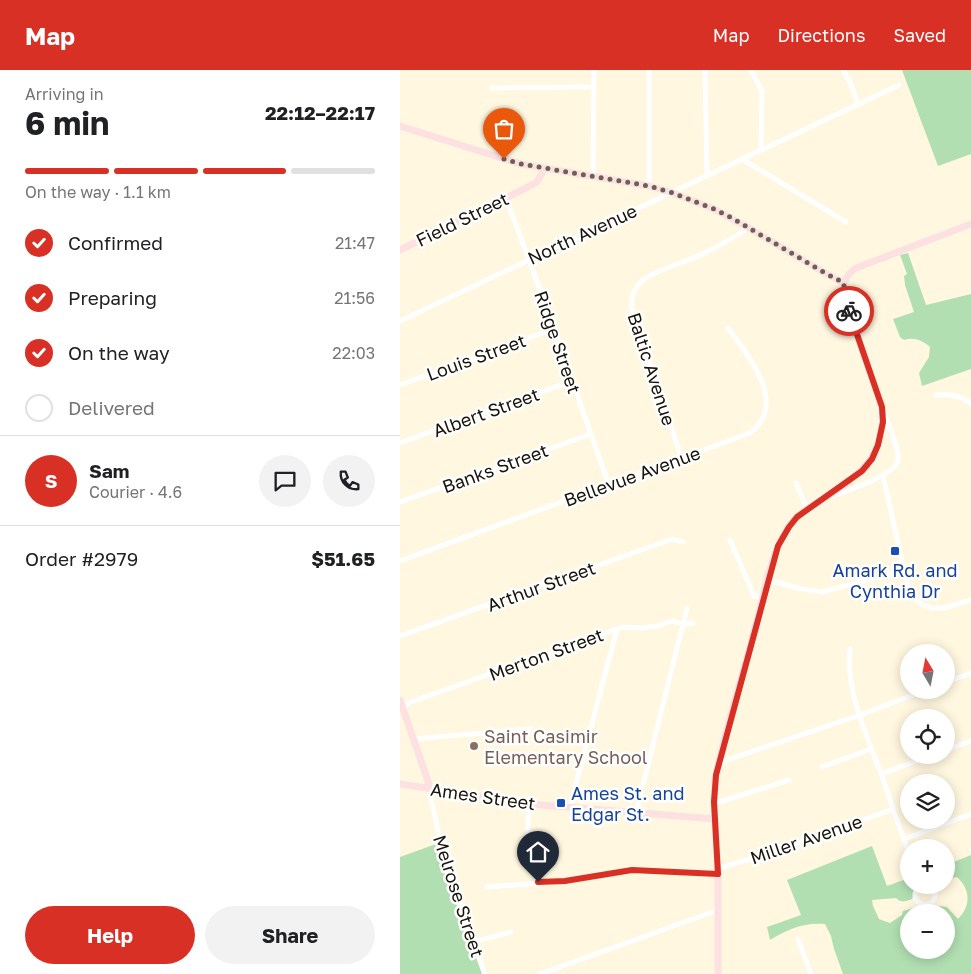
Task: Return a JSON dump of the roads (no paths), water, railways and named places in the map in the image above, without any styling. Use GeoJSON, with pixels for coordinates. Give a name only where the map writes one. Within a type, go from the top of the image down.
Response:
{"type":"FeatureCollection","features":[{"type":"Feature","properties":{"kind":"street"},"geometry":{"type":"LineString","coordinates":[[593,176],[594,70]]}},
{"type":"Feature","properties":{"kind":"street"},"geometry":{"type":"LineString","coordinates":[[649,70],[649,186]]}},
{"type":"Feature","properties":{"kind":"street"},"geometry":{"type":"LineString","coordinates":[[706,70],[707,175]]}},
{"type":"Feature","properties":{"kind":"street"},"geometry":{"type":"LineString","coordinates":[[751,70],[762,91],[761,150]]}},
{"type":"Feature","properties":{"kind":"street"},"geometry":{"type":"LineString","coordinates":[[843,70],[858,104]]}},
{"type":"Feature","properties":{"kind":"street","name":"North Avenue"},"geometry":{"type":"LineString","coordinates":[[400,321],[899,85]]}},
{"type":"Feature","properties":{"kind":"street"},"geometry":{"type":"LineString","coordinates":[[492,88],[594,87]]}},
{"type":"Feature","properties":{"kind":"street"},"geometry":{"type":"LineString","coordinates":[[400,126],[521,164],[649,186],[670,192],[714,209],[844,283]]}},
{"type":"Feature","properties":{"kind":"street"},"geometry":{"type":"LineString","coordinates":[[742,159],[846,222]]}},
{"type":"Feature","properties":{"kind":"street","name":"Field Street"},"geometry":{"type":"LineString","coordinates":[[400,250],[537,182],[545,168]]}},
{"type":"Feature","properties":{"kind":"street","name":"Ridge Street"},"geometry":{"type":"LineString","coordinates":[[506,199],[609,485]]}},
{"type":"Feature","properties":{"kind":"street"},"geometry":{"type":"LineString","coordinates":[[827,496],[838,494],[883,476],[894,468],[898,462],[898,454],[844,297],[844,283],[856,268],[971,224]]}},
{"type":"Feature","properties":{"kind":"street","name":"Baltic Avenue"},"geometry":{"type":"LineString","coordinates":[[682,459],[633,315],[631,307],[632,298],[638,286],[649,277],[700,255],[749,228]]}},
{"type":"Feature","properties":{"kind":"street","name":"Bellevue Avenue"},"geometry":{"type":"LineString","coordinates":[[400,561],[750,433],[758,427],[762,420],[766,403],[763,382],[757,369],[728,328]]}},
{"type":"Feature","properties":{"kind":"street","name":"Louis Street"},"geometry":{"type":"LineString","coordinates":[[400,385],[553,330]]}},
{"type":"Feature","properties":{"kind":"street","name":"Albert Street"},"geometry":{"type":"LineString","coordinates":[[400,443],[571,381]]}},
{"type":"Feature","properties":{"kind":"street"},"geometry":{"type":"LineString","coordinates":[[936,395],[955,394],[971,404]]}},
{"type":"Feature","properties":{"kind":"street"},"geometry":{"type":"LineString","coordinates":[[718,974],[718,872],[714,802],[716,775],[767,580],[778,546],[789,527],[807,508],[862,471],[872,459],[882,432],[882,407]]}},
{"type":"Feature","properties":{"kind":"street","name":"Banks Street"},"geometry":{"type":"LineString","coordinates":[[400,502],[591,434]]}},
{"type":"Feature","properties":{"kind":"street"},"geometry":{"type":"LineString","coordinates":[[883,476],[904,570],[909,588],[916,599],[923,605],[932,608],[944,608],[971,600]]}},
{"type":"Feature","properties":{"kind":"street"},"geometry":{"type":"LineString","coordinates":[[796,483],[807,508]]}},
{"type":"Feature","properties":{"kind":"street","name":"Arthur Street"},"geometry":{"type":"LineString","coordinates":[[400,636],[668,540],[674,539],[683,542]]}},
{"type":"Feature","properties":{"kind":"street"},"geometry":{"type":"LineString","coordinates":[[730,540],[754,596],[763,596]]}},
{"type":"Feature","properties":{"kind":"street"},"geometry":{"type":"LineString","coordinates":[[767,580],[822,592],[904,570]]}},
{"type":"Feature","properties":{"kind":"street"},"geometry":{"type":"LineString","coordinates":[[636,813],[687,608]]}},
{"type":"Feature","properties":{"kind":"street","name":"Merton Street"},"geometry":{"type":"LineString","coordinates":[[401,704],[623,627],[642,628],[672,621],[684,624],[693,623]]}},
{"type":"Feature","properties":{"kind":"street"},"geometry":{"type":"LineString","coordinates":[[570,807],[617,629]]}},
{"type":"Feature","properties":{"kind":"street"},"geometry":{"type":"LineString","coordinates":[[850,649],[848,660],[851,685],[871,749],[904,839],[971,814]]}},
{"type":"Feature","properties":{"kind":"street"},"geometry":{"type":"LineString","coordinates":[[955,679],[971,673]]}},
{"type":"Feature","properties":{"kind":"street"},"geometry":{"type":"LineString","coordinates":[[718,763],[902,699]]}},
{"type":"Feature","properties":{"kind":"street"},"geometry":{"type":"LineString","coordinates":[[401,704],[428,781],[429,789]]}},
{"type":"Feature","properties":{"kind":"street"},"geometry":{"type":"LineString","coordinates":[[414,739],[531,729]]}},
{"type":"Feature","properties":{"kind":"street"},"geometry":{"type":"LineString","coordinates":[[955,747],[971,741]]}},
{"type":"Feature","properties":{"kind":"street"},"geometry":{"type":"LineString","coordinates":[[822,767],[871,749]]}},
{"type":"Feature","properties":{"kind":"street"},"geometry":{"type":"LineString","coordinates":[[881,774],[908,764]]}},
{"type":"Feature","properties":{"kind":"street"},"geometry":{"type":"LineString","coordinates":[[714,802],[723,802],[788,780]]}},
{"type":"Feature","properties":{"kind":"street","name":"Ames Street"},"geometry":{"type":"LineString","coordinates":[[400,784],[529,804],[715,819]]}},
{"type":"Feature","properties":{"kind":"street","name":"Melrose Street"},"geometry":{"type":"LineString","coordinates":[[429,789],[443,855],[485,974]]}},
{"type":"Feature","properties":{"kind":"street"},"geometry":{"type":"LineString","coordinates":[[527,848],[529,804]]}},
{"type":"Feature","properties":{"kind":"street","name":"Miller Avenue"},"geometry":{"type":"LineString","coordinates":[[718,872],[894,809]]}},
{"type":"Feature","properties":{"kind":"street"},"geometry":{"type":"LineString","coordinates":[[487,887],[565,881],[632,870],[718,872]]}},
{"type":"Feature","properties":{"kind":"street"},"geometry":{"type":"LineString","coordinates":[[540,974],[718,910]]}},
{"type":"Feature","properties":{"kind":"street"},"geometry":{"type":"LineString","coordinates":[[473,942],[510,932]]}},
{"type":"Feature","properties":{"kind":"street"},"geometry":{"type":"LineString","coordinates":[[798,939],[811,974]]}},
{"type":"Feature","properties":{"kind":"place","name":"Amark Rd. and Cynthia Dr"},"geometry":{"type":"Point","coordinates":[895,551]}},
{"type":"Feature","properties":{"kind":"place","name":"Saint Casimir Elementary School"},"geometry":{"type":"Point","coordinates":[474,746]}},
{"type":"Feature","properties":{"kind":"place","name":"Ames St. and Edgar St."},"geometry":{"type":"Point","coordinates":[561,803]}}]}
